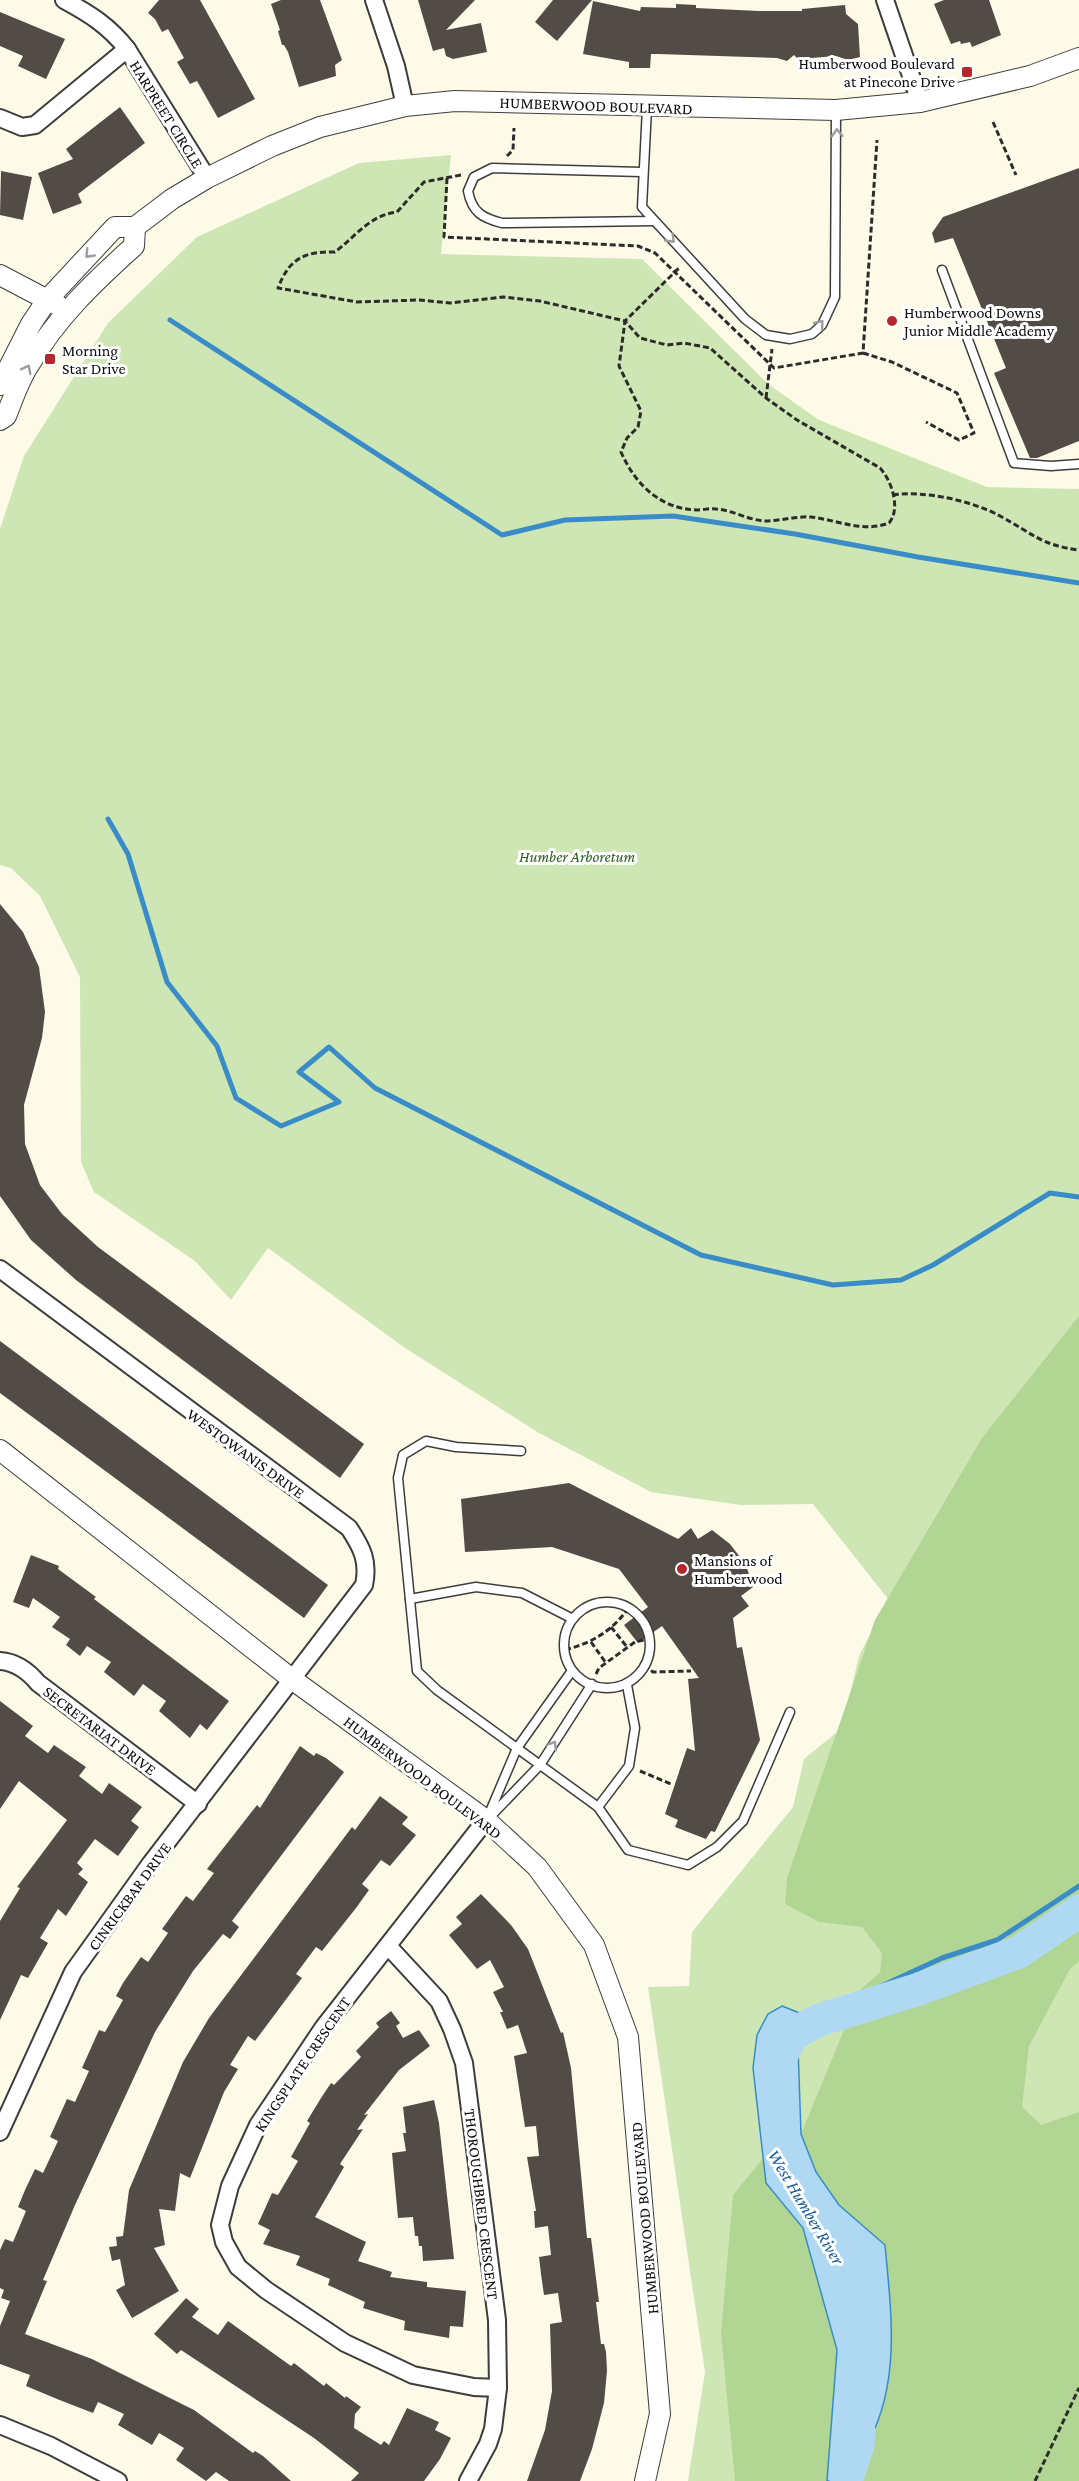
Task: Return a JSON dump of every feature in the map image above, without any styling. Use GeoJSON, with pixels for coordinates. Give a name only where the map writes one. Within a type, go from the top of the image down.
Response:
{"type":"FeatureCollection","features":[{"type":"Feature","properties":{"kind":"street","name":"HARPREET CIRCLE"},"geometry":{"type":"LineString","coordinates":[[64,0],[95,16],[114,32],[127,49],[207,178]]}},
{"type":"Feature","properties":{"kind":"street"},"geometry":{"type":"LineString","coordinates":[[374,0],[396,66],[405,106]]}},
{"type":"Feature","properties":{"kind":"street"},"geometry":{"type":"LineString","coordinates":[[885,0],[920,102]]}},
{"type":"Feature","properties":{"kind":"street","name":"HARPREET CIRCLE"},"geometry":{"type":"LineString","coordinates":[[0,118],[22,127],[35,125],[127,49]]}},
{"type":"Feature","properties":{"kind":"street","name":"HUMBERWOOD BOULEVARD"},"geometry":{"type":"LineString","coordinates":[[0,385],[31,324],[47,300],[115,227],[135,227],[172,199],[207,178],[272,146],[320,127],[405,106],[454,101],[646,108],[836,110],[920,102],[1030,76],[1079,58]]}},
{"type":"Feature","properties":{"kind":"street"},"geometry":{"type":"LineString","coordinates":[[0,420],[6,416],[28,366],[67,310],[86,288],[134,246],[135,227]]}},
{"type":"Feature","properties":{"kind":"street"},"geometry":{"type":"LineString","coordinates":[[0,275],[67,310]]}},
{"type":"Feature","properties":{"kind":"street","name":"WESTOWANIS DRIVE"},"geometry":{"type":"LineString","coordinates":[[0,1269],[349,1528],[366,1559],[368,1570],[364,1585],[293,1680]]}},
{"type":"Feature","properties":{"kind":"street","name":"HUMBERWOOD BOULEVARD"},"geometry":{"type":"LineString","coordinates":[[0,1450],[293,1680],[486,1820],[537,1867],[594,1945],[628,2037],[660,2414],[645,2481]]}},
{"type":"Feature","properties":{"kind":"street","name":"SECRETARIAT DRIVE"},"geometry":{"type":"LineString","coordinates":[[0,1661],[12,1662],[31,1675],[38,1683],[198,1804]]}},
{"type":"Feature","properties":{"kind":"street","name":"CINRICKBAR DRIVE"},"geometry":{"type":"LineString","coordinates":[[0,2132],[73,1972],[151,1863],[293,1680]]}},
{"type":"Feature","properties":{"kind":"street","name":"KINGSPLATE CRESCENT"},"geometry":{"type":"LineString","coordinates":[[486,1820],[323,2028],[258,2125],[230,2186],[220,2224],[224,2242],[238,2267],[266,2290],[345,2343],[413,2375],[474,2387],[498,2388]]}},
{"type":"Feature","properties":{"kind":"street","name":"THOROUGHBRED CRESCENT"},"geometry":{"type":"LineString","coordinates":[[388,1946],[439,2001],[464,2063],[497,2320],[498,2388],[493,2429],[488,2445],[468,2481]]}},
{"type":"Feature","properties":{"kind":"street"},"geometry":{"type":"LineString","coordinates":[[0,2426],[51,2446],[118,2481]]}},
{"type":"Feature","properties":{"kind":"lane"},"geometry":{"type":"LineString","coordinates":[[646,108],[642,207],[745,319],[766,335],[790,339],[812,333],[822,325],[835,297],[836,110]]}},
{"type":"Feature","properties":{"kind":"lane"},"geometry":{"type":"LineString","coordinates":[[642,172],[492,168],[474,177],[468,191],[475,211],[483,218],[502,223],[654,221]]}},
{"type":"Feature","properties":{"kind":"lane"},"geometry":{"type":"LineString","coordinates":[[942,270],[1014,464],[1051,466],[1079,464]]}},
{"type":"Feature","properties":{"kind":"lane"},"geometry":{"type":"LineString","coordinates":[[522,1451],[456,1447],[426,1441],[403,1455],[398,1478],[417,1671],[437,1690],[598,1807],[628,1850],[688,1865],[717,1847],[742,1821],[790,1712]]}},
{"type":"Feature","properties":{"kind":"lane"},"geometry":{"type":"LineString","coordinates":[[410,1599],[476,1587],[522,1593],[571,1618]]}},
{"type":"Feature","properties":{"kind":"lane"},"geometry":{"type":"LineString","coordinates":[[597,1602],[620,1603],[627,1610],[647,1626],[650,1655],[639,1676],[627,1685],[600,1689],[571,1672],[562,1638],[571,1618],[597,1602]]}},
{"type":"Feature","properties":{"kind":"lane"},"geometry":{"type":"LineString","coordinates":[[486,1820],[517,1748],[571,1672]]}},
{"type":"Feature","properties":{"kind":"lane"},"geometry":{"type":"LineString","coordinates":[[486,1820],[540,1765],[592,1684]]}},
{"type":"Feature","properties":{"kind":"lane"},"geometry":{"type":"LineString","coordinates":[[598,1807],[629,1766],[634,1728],[627,1685]]}},
{"type":"Feature","properties":{"kind":"path"},"geometry":{"type":"LineString","coordinates":[[993,122],[997,136],[1016,175]]}},
{"type":"Feature","properties":{"kind":"path"},"geometry":{"type":"LineString","coordinates":[[863,353],[877,140]]}},
{"type":"Feature","properties":{"kind":"path"},"geometry":{"type":"LineString","coordinates":[[441,179],[424,182],[397,212],[382,214],[368,222],[335,252],[317,252],[294,261],[278,288],[357,302],[419,300],[450,303],[503,297],[540,301],[625,321],[640,338],[667,345],[684,343],[710,348],[766,398],[797,420],[880,468],[888,477],[893,495],[891,520],[880,526],[871,527],[837,524],[812,517],[765,521],[717,509],[696,510],[675,506],[653,497],[630,472],[621,452],[627,438],[638,427],[641,411],[619,366],[625,321],[674,273],[774,368],[863,353],[892,362],[957,393],[974,434],[959,440],[926,422]]}},
{"type":"Feature","properties":{"kind":"path"},"geometry":{"type":"LineString","coordinates":[[766,398],[769,364]]}},
{"type":"Feature","properties":{"kind":"path"},"geometry":{"type":"LineString","coordinates":[[893,495],[910,492],[972,506],[999,515],[1036,539],[1059,548],[1079,550]]}},
{"type":"Feature","properties":{"kind":"path"},"geometry":{"type":"LineString","coordinates":[[565,1650],[591,1642],[611,1628],[627,1610]]}},
{"type":"Feature","properties":{"kind":"path"},"geometry":{"type":"LineString","coordinates":[[611,1628],[628,1647]]}},
{"type":"Feature","properties":{"kind":"path"},"geometry":{"type":"LineString","coordinates":[[592,1684],[600,1668],[606,1663],[635,1642],[648,1640]]}},
{"type":"Feature","properties":{"kind":"path"},"geometry":{"type":"LineString","coordinates":[[591,1642],[606,1663]]}},
{"type":"Feature","properties":{"kind":"path"},"geometry":{"type":"LineString","coordinates":[[644,1665],[653,1672],[691,1671]]}},
{"type":"Feature","properties":{"kind":"path"},"geometry":{"type":"LineString","coordinates":[[629,1766],[671,1784]]}},
{"type":"Feature","properties":{"kind":"path"},"geometry":{"type":"LineString","coordinates":[[1035,2481],[1079,2388]]}},
{"type":"Feature","properties":{"kind":"green space","name":"Humber Arboretum"},"geometry":{"type":"Polygon","coordinates":[[[451,155],[441,254],[642,259],[768,384],[819,420],[987,487],[1079,489],[1079,2481],[688,2481],[705,2372],[648,1987],[689,1986],[692,1932],[793,1807],[804,1759],[842,1728],[859,1656],[888,1599],[813,1504],[741,1505],[651,1492],[539,1433],[405,1348],[268,1248],[231,1300],[195,1261],[94,1192],[81,1162],[80,977],[40,896],[11,868],[0,865],[0,529],[24,456],[108,323],[197,237],[359,163],[451,155]]]}},
{"type":"Feature","properties":{"kind":"green space"},"geometry":{"type":"Polygon","coordinates":[[[1079,1316],[1079,1961],[1070,1969],[1029,2046],[1022,2107],[1041,2125],[1079,2112],[1079,2481],[844,2481],[870,2440],[885,2245],[839,2205],[816,2172],[801,2134],[861,1989],[880,1973],[882,1953],[862,1927],[819,1922],[785,1904],[787,1878],[875,1620],[982,1438],[1079,1316]]]}},
{"type":"Feature","properties":{"kind":"green space"},"geometry":{"type":"Polygon","coordinates":[[[764,2157],[766,2183],[803,2228],[837,2350],[827,2481],[735,2481],[721,2333],[733,2195],[764,2157]]]}},
{"type":"Feature","properties":{"kind":"water"},"geometry":{"type":"Polygon","coordinates":[[[782,2006],[812,2018],[798,2047],[801,2134],[816,2172],[839,2205],[885,2245],[891,2320],[890,2370],[886,2394],[869,2441],[844,2481],[827,2481],[837,2350],[803,2228],[766,2183],[753,2068],[757,2035],[768,2014],[782,2006]]]}},
{"type":"Feature","properties":{"kind":"building"},"geometry":{"type":"Polygon","coordinates":[[[159,0],[200,0],[255,99],[218,118],[197,81],[190,84],[177,62],[184,58],[168,29],[162,32],[155,19],[148,13],[159,0]]]}},
{"type":"Feature","properties":{"kind":"building"},"geometry":{"type":"Polygon","coordinates":[[[281,0],[320,0],[342,60],[335,65],[336,76],[299,87],[288,52],[282,45],[278,31],[280,30],[271,4],[281,0]]]}},
{"type":"Feature","properties":{"kind":"building"},"geometry":{"type":"Polygon","coordinates":[[[418,0],[475,0],[446,30],[481,23],[487,52],[453,59],[446,56],[444,48],[433,51],[418,0]]]}},
{"type":"Feature","properties":{"kind":"building"},"geometry":{"type":"Polygon","coordinates":[[[553,0],[592,0],[557,41],[535,22],[553,0]]]}},
{"type":"Feature","properties":{"kind":"building"},"geometry":{"type":"Polygon","coordinates":[[[944,0],[989,0],[1001,35],[972,47],[970,42],[961,44],[960,41],[951,44],[934,4],[944,0]]]}},
{"type":"Feature","properties":{"kind":"building"},"geometry":{"type":"Polygon","coordinates":[[[593,1],[640,11],[641,7],[676,8],[676,4],[696,5],[696,8],[759,11],[802,11],[802,9],[845,5],[846,14],[858,24],[860,57],[848,60],[836,56],[811,58],[808,62],[801,62],[794,55],[787,61],[777,58],[651,54],[650,68],[629,68],[629,62],[583,54],[593,1]]]}},
{"type":"Feature","properties":{"kind":"building"},"geometry":{"type":"Polygon","coordinates":[[[0,12],[65,39],[46,79],[18,66],[23,56],[0,46],[0,12]]]}},
{"type":"Feature","properties":{"kind":"building"},"geometry":{"type":"Polygon","coordinates":[[[120,107],[145,143],[78,194],[82,203],[53,214],[38,173],[73,159],[66,149],[120,107]]]}},
{"type":"Feature","properties":{"kind":"building"},"geometry":{"type":"Polygon","coordinates":[[[1079,168],[1079,441],[1037,458],[1030,458],[994,373],[1006,368],[953,238],[935,243],[932,233],[943,217],[1079,168]]]}},
{"type":"Feature","properties":{"kind":"building"},"geometry":{"type":"Polygon","coordinates":[[[1,171],[32,177],[23,220],[0,215],[1,171]]]}},
{"type":"Feature","properties":{"kind":"building"},"geometry":{"type":"Polygon","coordinates":[[[0,904],[23,932],[39,967],[45,1012],[42,1038],[24,1105],[25,1144],[40,1185],[62,1214],[98,1247],[364,1444],[340,1478],[76,1280],[31,1240],[0,1196],[0,904]]]}},
{"type":"Feature","properties":{"kind":"building"},"geometry":{"type":"Polygon","coordinates":[[[0,1341],[328,1585],[304,1618],[0,1393],[0,1341]]]}},
{"type":"Feature","properties":{"kind":"building","name":"Mansions of Humberwood"},"geometry":{"type":"Polygon","coordinates":[[[569,1483],[678,1539],[691,1528],[698,1539],[712,1530],[730,1544],[746,1565],[753,1587],[741,1596],[749,1606],[733,1618],[737,1648],[742,1647],[760,1740],[715,1832],[711,1831],[706,1839],[675,1827],[678,1820],[665,1814],[687,1748],[695,1751],[688,1679],[699,1678],[662,1626],[638,1643],[624,1625],[648,1607],[619,1569],[552,1547],[465,1552],[461,1499],[569,1483]]]}},
{"type":"Feature","properties":{"kind":"building"},"geometry":{"type":"Polygon","coordinates":[[[31,1555],[59,1566],[58,1569],[96,1597],[94,1599],[229,1701],[207,1730],[200,1724],[190,1738],[159,1711],[166,1701],[143,1684],[134,1696],[104,1672],[111,1662],[87,1646],[80,1656],[66,1645],[70,1639],[52,1627],[60,1617],[33,1598],[29,1608],[13,1602],[31,1555]]]}},
{"type":"Feature","properties":{"kind":"building"},"geometry":{"type":"Polygon","coordinates":[[[0,1701],[33,1726],[25,1736],[48,1753],[54,1745],[86,1767],[79,1776],[102,1794],[109,1783],[142,1807],[131,1821],[139,1827],[118,1856],[95,1839],[77,1863],[83,1869],[78,1874],[88,1882],[66,1916],[58,1909],[40,1938],[48,1943],[28,1978],[21,1975],[0,2020],[0,1921],[20,1888],[17,1887],[67,1820],[19,1781],[0,1809],[0,1701]]]}},
{"type":"Feature","properties":{"kind":"building"},"geometry":{"type":"Polygon","coordinates":[[[300,1746],[314,1756],[316,1753],[326,1758],[344,1772],[232,1921],[239,1927],[230,1939],[223,1934],[193,1971],[155,2032],[75,2205],[43,2280],[47,2281],[25,2334],[92,2359],[194,2410],[253,2453],[255,2451],[263,2456],[291,2481],[229,2481],[216,2472],[206,2481],[176,2460],[184,2448],[159,2433],[152,2445],[118,2425],[124,2414],[98,2402],[93,2413],[57,2399],[26,2386],[30,2375],[0,2364],[0,2326],[10,2301],[1,2298],[4,2290],[0,2288],[0,2250],[5,2239],[13,2242],[26,2211],[18,2207],[25,2190],[35,2169],[43,2173],[58,2141],[50,2137],[67,2099],[75,2102],[89,2071],[82,2068],[99,2030],[105,2032],[123,2000],[116,1996],[123,1983],[141,1957],[148,1962],[168,1933],[162,1929],[186,1896],[193,1901],[214,1873],[207,1869],[257,1805],[260,1808],[300,1746]]]}},
{"type":"Feature","properties":{"kind":"building"},"geometry":{"type":"Polygon","coordinates":[[[380,1796],[408,1817],[402,1824],[416,1835],[390,1866],[381,1860],[362,1884],[369,1890],[356,1908],[322,1951],[316,1947],[296,1974],[302,1978],[255,2041],[248,2036],[230,2065],[238,2069],[224,2092],[190,2178],[180,2173],[175,2211],[159,2209],[165,2245],[154,2248],[179,2291],[132,2318],[116,2290],[125,2285],[120,2259],[112,2261],[109,2247],[117,2246],[116,2237],[123,2236],[129,2190],[183,2062],[209,2018],[352,1827],[355,1830],[380,1796]]]}},
{"type":"Feature","properties":{"kind":"building"},"geometry":{"type":"Polygon","coordinates":[[[481,1894],[511,1925],[528,1949],[561,2033],[563,2032],[571,2068],[587,2238],[591,2238],[599,2302],[596,2302],[601,2344],[604,2344],[606,2352],[607,2371],[604,2403],[592,2449],[580,2481],[527,2481],[545,2430],[552,2391],[550,2324],[562,2322],[558,2293],[544,2295],[539,2257],[551,2255],[548,2226],[535,2228],[534,2211],[536,2211],[527,2157],[539,2156],[536,2126],[525,2127],[514,2056],[527,2053],[518,2025],[507,2029],[500,2012],[503,2012],[493,1992],[504,1987],[490,1960],[477,1969],[449,1935],[462,1924],[456,1917],[481,1894]]]}},
{"type":"Feature","properties":{"kind":"building"},"geometry":{"type":"Polygon","coordinates":[[[391,2011],[400,2023],[396,2026],[403,2038],[419,2030],[430,2046],[399,2070],[364,2115],[368,2114],[357,2130],[363,2129],[340,2164],[344,2167],[315,2217],[366,2242],[358,2261],[392,2272],[390,2277],[427,2282],[427,2287],[466,2291],[463,2327],[450,2326],[449,2338],[404,2330],[405,2321],[363,2308],[365,2302],[328,2285],[330,2279],[296,2265],[300,2256],[263,2244],[270,2230],[258,2224],[272,2193],[278,2195],[298,2161],[291,2157],[310,2123],[307,2121],[321,2098],[331,2083],[334,2085],[361,2057],[356,2051],[379,2027],[376,2023],[391,2011]]]}},
{"type":"Feature","properties":{"kind":"building"},"geometry":{"type":"Polygon","coordinates":[[[434,2100],[439,2123],[454,2259],[423,2261],[422,2246],[419,2246],[418,2236],[415,2236],[413,2217],[398,2218],[392,2153],[406,2151],[403,2107],[434,2100]]]}},
{"type":"Feature","properties":{"kind":"building"},"geometry":{"type":"Polygon","coordinates":[[[186,2298],[199,2309],[192,2317],[218,2335],[228,2321],[291,2366],[294,2363],[324,2386],[326,2383],[361,2407],[355,2414],[354,2428],[381,2445],[384,2441],[389,2445],[407,2408],[439,2422],[435,2430],[451,2438],[440,2459],[424,2481],[351,2481],[359,2473],[314,2438],[181,2350],[177,2354],[154,2334],[186,2298]]]}},
{"type":"Feature","properties":{"kind":"waterway"},"geometry":{"type":"LineString","coordinates":[[170,320],[502,535],[565,520],[673,516],[795,534],[1079,583]]}},
{"type":"Feature","properties":{"kind":"waterway"},"geometry":{"type":"LineString","coordinates":[[108,819],[128,854],[167,982],[217,1046],[236,1098],[281,1126],[339,1102],[299,1072],[329,1047],[375,1088],[701,1255],[833,1285],[901,1280],[933,1265],[1050,1193],[1079,1197]]}},
{"type":"Feature","properties":{"kind":"waterway"},"geometry":{"type":"LineString","coordinates":[[812,2018],[942,1958],[997,1940],[1079,1886]]}},
{"type":"Feature","properties":{"kind":"waterway","name":"West Humber River"},"geometry":{"type":"LineString","coordinates":[[780,2058],[793,2034],[819,2020],[916,1990],[1019,1952],[1079,1911]]}},
{"type":"Feature","properties":{"kind":"waterway","name":"West Humber River"},"geometry":{"type":"LineString","coordinates":[[846,2481],[858,2445],[859,2431]]}},
{"type":"Feature","properties":{"kind":"place","name":"Humberwood Boulevard at Pinecone Drive"},"geometry":{"type":"Point","coordinates":[967,72]}},
{"type":"Feature","properties":{"kind":"place","name":"Humberwood Downs Junior Middle Academy"},"geometry":{"type":"Point","coordinates":[892,321]}},
{"type":"Feature","properties":{"kind":"place","name":"Morning Star Drive"},"geometry":{"type":"Point","coordinates":[50,359]}},
{"type":"Feature","properties":{"kind":"place","name":"Mansions of Humberwood"},"geometry":{"type":"Point","coordinates":[682,1569]}}]}
